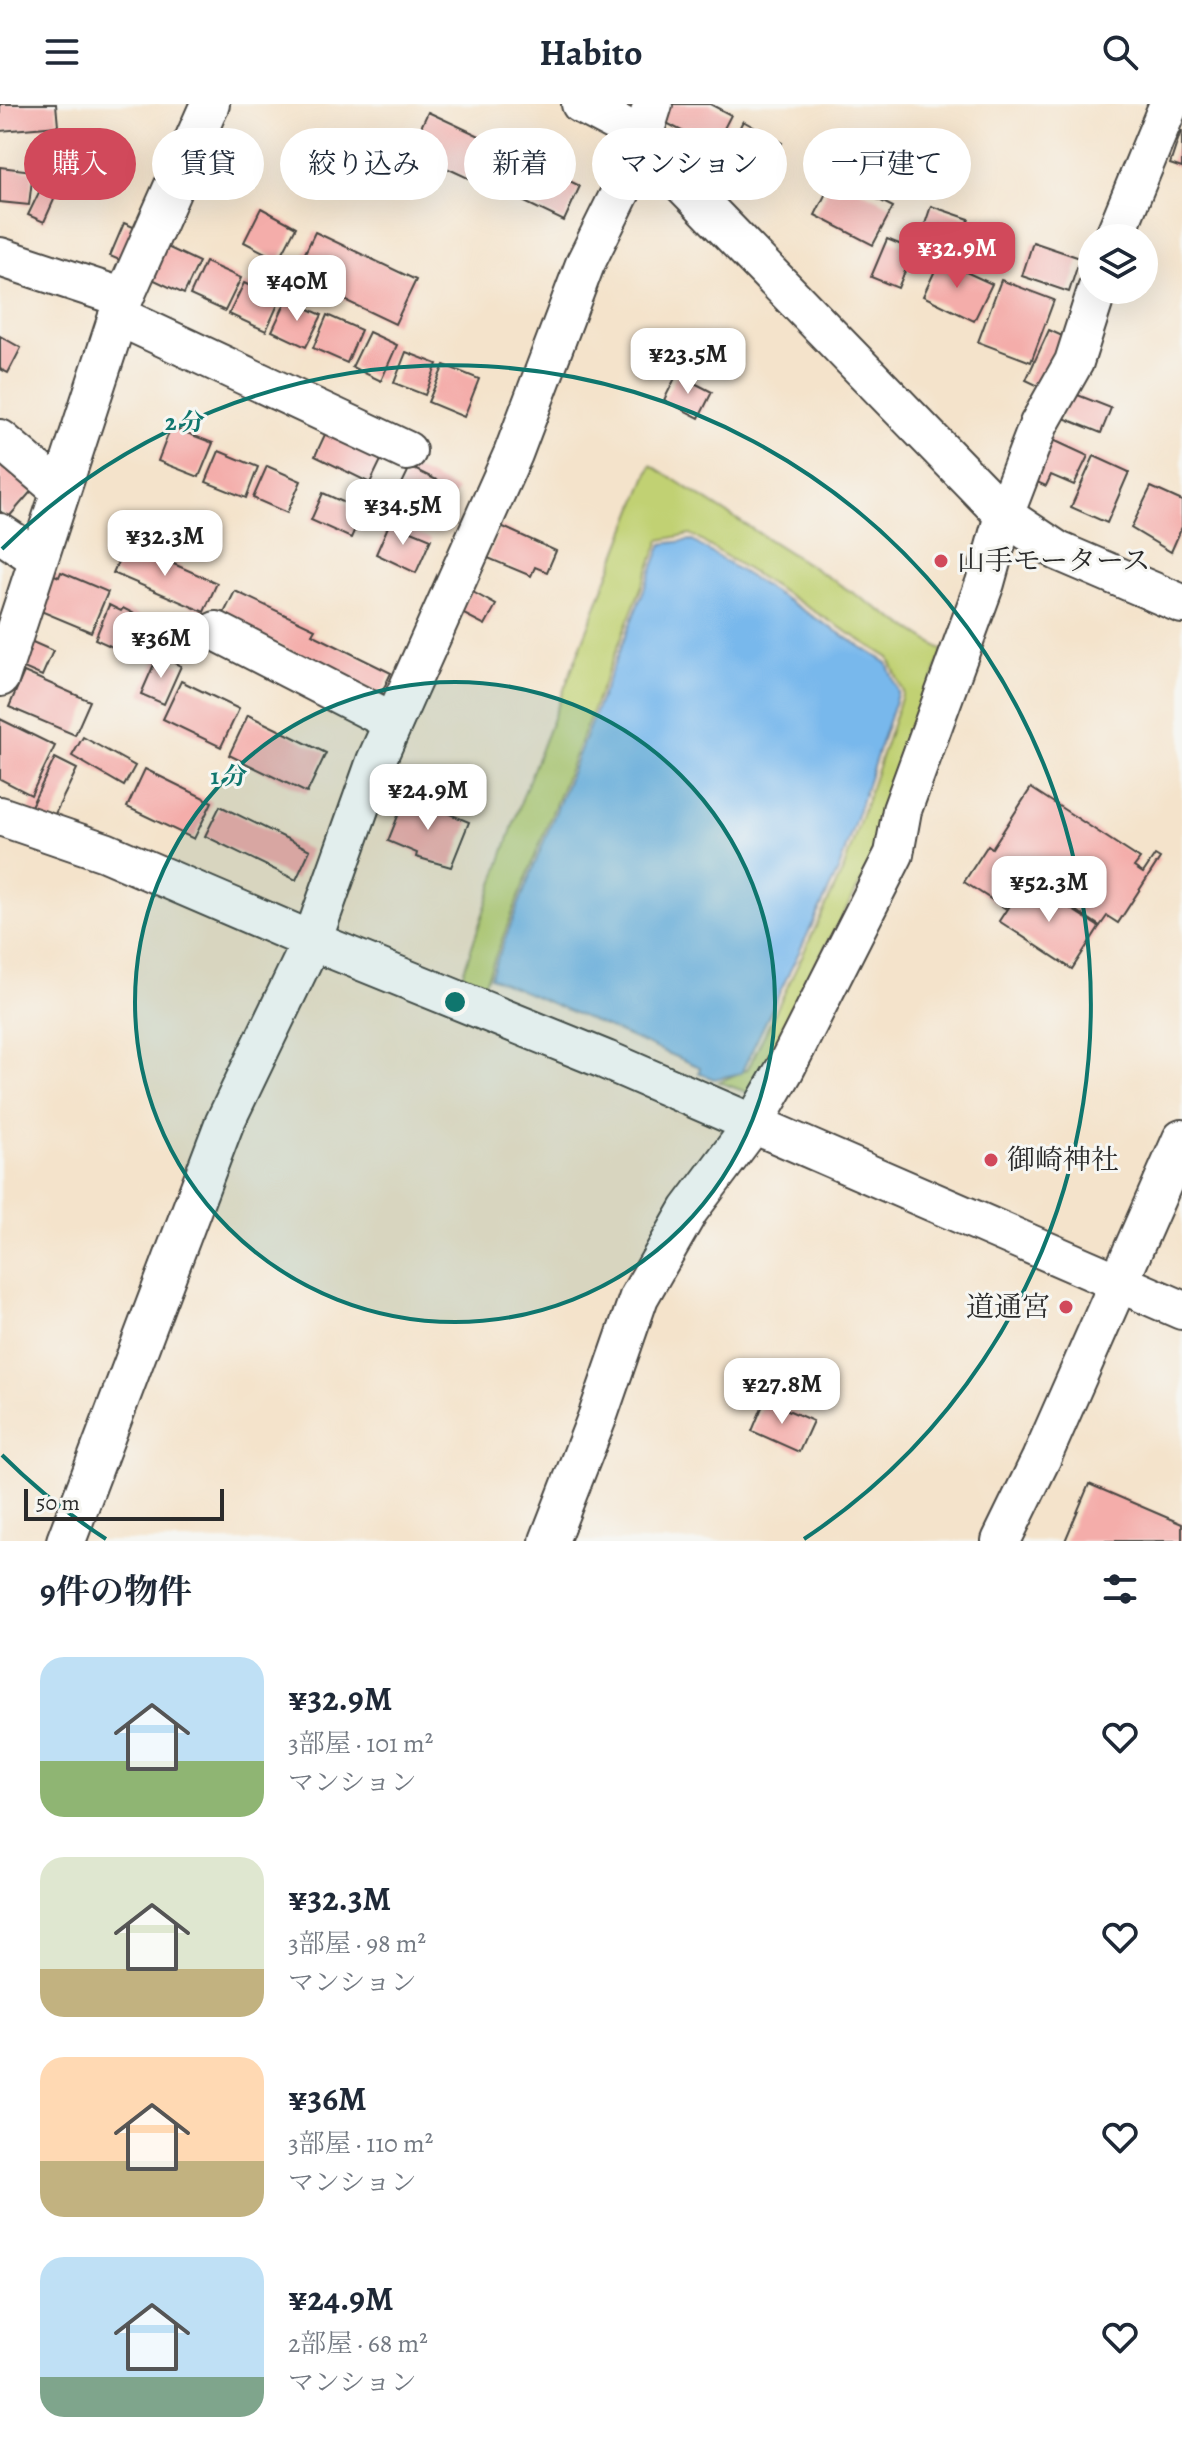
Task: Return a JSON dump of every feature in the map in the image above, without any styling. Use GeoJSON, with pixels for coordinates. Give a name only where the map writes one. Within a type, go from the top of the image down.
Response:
{"type":"FeatureCollection","features":[{"type":"Feature","properties":{"kind":"street"},"geometry":{"type":"LineString","coordinates":[[0,677],[36,557],[121,307],[210,104]]}},
{"type":"Feature","properties":{"kind":"street"},"geometry":{"type":"LineString","coordinates":[[581,104],[625,128]]}},
{"type":"Feature","properties":{"kind":"street"},"geometry":{"type":"LineString","coordinates":[[645,128],[653,104]]}},
{"type":"Feature","properties":{"kind":"street"},"geometry":{"type":"LineString","coordinates":[[1120,224],[1169,104]]}},
{"type":"Feature","properties":{"kind":"street"},"geometry":{"type":"LineString","coordinates":[[66,1541],[224,1124],[266,1030],[312,941],[393,722],[513,454],[585,264],[614,200]]}},
{"type":"Feature","properties":{"kind":"street"},"geometry":{"type":"LineString","coordinates":[[698,200],[1004,515],[1058,551],[1182,604]]}},
{"type":"Feature","properties":{"kind":"street"},"geometry":{"type":"LineString","coordinates":[[0,257],[121,307],[407,451]]}},
{"type":"Feature","properties":{"kind":"street"},"geometry":{"type":"LineString","coordinates":[[549,1541],[592,1432],[639,1297],[689,1210],[752,1126],[818,1010],[894,854],[902,810],[985,583],[1004,515],[1039,424],[1074,362],[1093,304]]}},
{"type":"Feature","properties":{"kind":"street"},"geometry":{"type":"LineString","coordinates":[[0,439],[60,490]]}},
{"type":"Feature","properties":{"kind":"street"},"geometry":{"type":"LineString","coordinates":[[0,533],[36,557]]}},
{"type":"Feature","properties":{"kind":"street"},"geometry":{"type":"LineString","coordinates":[[216,631],[393,722]]}},
{"type":"Feature","properties":{"kind":"street"},"geometry":{"type":"LineString","coordinates":[[0,816],[105,852],[312,941],[606,1060],[752,1126],[946,1205],[1182,1310]]}},
{"type":"Feature","properties":{"kind":"street"},"geometry":{"type":"LineString","coordinates":[[1001,1541],[1182,1139]]}},
{"type":"Feature","properties":{"kind":"green space"},"geometry":{"type":"Polygon","coordinates":[[[651,465],[943,650],[868,870],[811,972],[817,975],[749,1093],[719,1082],[748,1069],[844,868],[903,692],[889,658],[690,534],[660,540],[484,985],[462,976],[524,793],[651,465]]]}},
{"type":"Feature","properties":{"kind":"water"},"geometry":{"type":"Polygon","coordinates":[[[691,540],[887,663],[898,692],[839,869],[741,1073],[714,1079],[699,1073],[700,1067],[490,977],[662,544],[691,540]]]}},
{"type":"Feature","properties":{"kind":"building"},"geometry":{"type":"Polygon","coordinates":[[[0,104],[56,104],[58,126],[0,131],[0,104]]]}},
{"type":"Feature","properties":{"kind":"building"},"geometry":{"type":"Polygon","coordinates":[[[664,104],[710,104],[731,115],[724,128],[676,128],[657,118],[664,104]]]}},
{"type":"Feature","properties":{"kind":"building"},"geometry":{"type":"Polygon","coordinates":[[[428,112],[464,129],[464,176],[448,169],[448,128],[421,128],[428,112]]]}},
{"type":"Feature","properties":{"kind":"building"},"geometry":{"type":"Polygon","coordinates":[[[743,121],[755,128],[739,128],[743,121]]]}},
{"type":"Feature","properties":{"kind":"building"},"geometry":{"type":"Polygon","coordinates":[[[1182,131],[1182,168],[1170,164],[1182,131]]]}},
{"type":"Feature","properties":{"kind":"building"},"geometry":{"type":"Polygon","coordinates":[[[0,167],[24,170],[24,200],[30,200],[29,205],[0,202],[0,167]]]}},
{"type":"Feature","properties":{"kind":"building"},"geometry":{"type":"Polygon","coordinates":[[[35,200],[54,200],[44,222],[28,215],[35,200]]]}},
{"type":"Feature","properties":{"kind":"building"},"geometry":{"type":"Polygon","coordinates":[[[520,200],[574,200],[564,221],[520,200]]]}},
{"type":"Feature","properties":{"kind":"building"},"geometry":{"type":"Polygon","coordinates":[[[822,200],[879,200],[893,207],[873,245],[815,215],[822,200]]]}},
{"type":"Feature","properties":{"kind":"building"},"geometry":{"type":"Polygon","coordinates":[[[931,206],[969,219],[960,249],[921,236],[931,206]]]}},
{"type":"Feature","properties":{"kind":"building"},"geometry":{"type":"Polygon","coordinates":[[[261,208],[296,227],[279,260],[244,242],[261,208]]]}},
{"type":"Feature","properties":{"kind":"building"},"geometry":{"type":"Polygon","coordinates":[[[124,223],[138,229],[124,262],[110,256],[124,223]]]}},
{"type":"Feature","properties":{"kind":"building"},"geometry":{"type":"Polygon","coordinates":[[[975,226],[1007,236],[998,262],[967,252],[975,226]]]}},
{"type":"Feature","properties":{"kind":"building"},"geometry":{"type":"Polygon","coordinates":[[[315,232],[416,280],[395,324],[294,276],[315,232]]]}},
{"type":"Feature","properties":{"kind":"building"},"geometry":{"type":"Polygon","coordinates":[[[887,239],[914,250],[898,288],[871,277],[887,239]]]}},
{"type":"Feature","properties":{"kind":"building"},"geometry":{"type":"Polygon","coordinates":[[[1033,242],[1078,257],[1069,292],[1022,276],[1033,242]]]}},
{"type":"Feature","properties":{"kind":"building"},"geometry":{"type":"Polygon","coordinates":[[[163,245],[199,262],[184,294],[148,277],[163,245]]]}},
{"type":"Feature","properties":{"kind":"building"},"geometry":{"type":"Polygon","coordinates":[[[940,260],[992,284],[974,321],[923,296],[940,260]]]}},
{"type":"Feature","properties":{"kind":"building"},"geometry":{"type":"Polygon","coordinates":[[[205,262],[241,278],[225,311],[190,295],[205,262]]]}},
{"type":"Feature","properties":{"kind":"building"},"geometry":{"type":"Polygon","coordinates":[[[1001,280],[1054,300],[1031,362],[978,342],[1001,280]]]}},
{"type":"Feature","properties":{"kind":"building"},"geometry":{"type":"Polygon","coordinates":[[[244,283],[280,300],[266,331],[229,314],[244,283]]]}},
{"type":"Feature","properties":{"kind":"building"},"geometry":{"type":"Polygon","coordinates":[[[287,299],[322,315],[306,347],[272,331],[287,299]]]}},
{"type":"Feature","properties":{"kind":"building"},"geometry":{"type":"Polygon","coordinates":[[[327,315],[361,330],[347,363],[313,348],[327,315]]]}},
{"type":"Feature","properties":{"kind":"building"},"geometry":{"type":"Polygon","coordinates":[[[1049,330],[1071,340],[1047,390],[1026,380],[1049,330]]]}},
{"type":"Feature","properties":{"kind":"building"},"geometry":{"type":"Polygon","coordinates":[[[369,332],[397,345],[381,381],[352,367],[369,332]]]}},
{"type":"Feature","properties":{"kind":"building"},"geometry":{"type":"Polygon","coordinates":[[[0,336],[21,348],[8,373],[0,369],[0,336]]]}},
{"type":"Feature","properties":{"kind":"building"},"geometry":{"type":"Polygon","coordinates":[[[406,352],[437,364],[425,395],[394,383],[406,352]]]}},
{"type":"Feature","properties":{"kind":"building"},"geometry":{"type":"Polygon","coordinates":[[[444,365],[479,379],[464,417],[428,402],[444,365]]]}},
{"type":"Feature","properties":{"kind":"building"},"geometry":{"type":"Polygon","coordinates":[[[677,374],[712,392],[699,418],[664,400],[677,374]]]}},
{"type":"Feature","properties":{"kind":"building"},"geometry":{"type":"Polygon","coordinates":[[[1070,392],[1111,408],[1101,433],[1061,417],[1070,392]]]}},
{"type":"Feature","properties":{"kind":"building"},"geometry":{"type":"Polygon","coordinates":[[[171,427],[213,443],[199,477],[158,461],[171,427]]]}},
{"type":"Feature","properties":{"kind":"building"},"geometry":{"type":"Polygon","coordinates":[[[328,428],[384,454],[370,483],[315,456],[328,428]]]}},
{"type":"Feature","properties":{"kind":"building"},"geometry":{"type":"Polygon","coordinates":[[[1049,438],[1088,456],[1074,485],[1051,475],[1046,486],[1030,479],[1049,438]]]}},
{"type":"Feature","properties":{"kind":"building"},"geometry":{"type":"Polygon","coordinates":[[[219,451],[258,467],[246,498],[206,482],[219,451]]]}},
{"type":"Feature","properties":{"kind":"building"},"geometry":{"type":"Polygon","coordinates":[[[1094,456],[1129,472],[1107,523],[1071,507],[1094,456]]]}},
{"type":"Feature","properties":{"kind":"building"},"geometry":{"type":"Polygon","coordinates":[[[0,459],[34,488],[8,518],[0,511],[0,459]]]}},
{"type":"Feature","properties":{"kind":"building"},"geometry":{"type":"Polygon","coordinates":[[[267,466],[301,481],[287,513],[253,498],[267,466]]]}},
{"type":"Feature","properties":{"kind":"building"},"geometry":{"type":"Polygon","coordinates":[[[410,467],[457,490],[443,519],[396,496],[410,467]]]}},
{"type":"Feature","properties":{"kind":"building"},"geometry":{"type":"Polygon","coordinates":[[[1151,487],[1182,501],[1182,527],[1171,552],[1131,528],[1151,487]]]}},
{"type":"Feature","properties":{"kind":"building"},"geometry":{"type":"Polygon","coordinates":[[[323,493],[363,511],[351,538],[311,520],[323,493]]]}},
{"type":"Feature","properties":{"kind":"building"},"geometry":{"type":"Polygon","coordinates":[[[390,522],[431,539],[416,573],[376,554],[390,522]]]}},
{"type":"Feature","properties":{"kind":"building"},"geometry":{"type":"Polygon","coordinates":[[[501,526],[556,551],[547,572],[535,567],[531,576],[488,558],[501,526]]]}},
{"type":"Feature","properties":{"kind":"building"},"geometry":{"type":"Polygon","coordinates":[[[126,543],[217,583],[204,612],[113,573],[126,543]]]}},
{"type":"Feature","properties":{"kind":"building"},"geometry":{"type":"Polygon","coordinates":[[[61,572],[108,592],[91,632],[36,609],[52,574],[59,577],[61,572]]]}},
{"type":"Feature","properties":{"kind":"building"},"geometry":{"type":"Polygon","coordinates":[[[235,591],[315,629],[312,634],[391,673],[381,694],[222,617],[235,591]]]}},
{"type":"Feature","properties":{"kind":"building"},"geometry":{"type":"Polygon","coordinates":[[[471,591],[496,605],[485,625],[460,612],[471,591]]]}},
{"type":"Feature","properties":{"kind":"building"},"geometry":{"type":"Polygon","coordinates":[[[109,605],[121,611],[123,608],[156,625],[141,660],[95,639],[109,605]]]}},
{"type":"Feature","properties":{"kind":"building"},"geometry":{"type":"Polygon","coordinates":[[[28,640],[53,651],[42,676],[17,665],[28,640]]]}},
{"type":"Feature","properties":{"kind":"building"},"geometry":{"type":"Polygon","coordinates":[[[158,655],[181,666],[164,704],[141,694],[158,655]]]}},
{"type":"Feature","properties":{"kind":"building"},"geometry":{"type":"Polygon","coordinates":[[[24,672],[90,701],[75,735],[9,707],[24,672]]]}},
{"type":"Feature","properties":{"kind":"building"},"geometry":{"type":"Polygon","coordinates":[[[181,681],[239,709],[221,747],[163,719],[181,681]]]}},
{"type":"Feature","properties":{"kind":"building"},"geometry":{"type":"Polygon","coordinates":[[[248,715],[326,753],[307,793],[229,755],[248,715]]]}},
{"type":"Feature","properties":{"kind":"building"},"geometry":{"type":"Polygon","coordinates":[[[0,719],[55,746],[31,795],[0,779],[0,719]]]}},
{"type":"Feature","properties":{"kind":"building"},"geometry":{"type":"Polygon","coordinates":[[[83,737],[135,766],[124,786],[72,756],[83,737]]]}},
{"type":"Feature","properties":{"kind":"building"},"geometry":{"type":"Polygon","coordinates":[[[55,758],[77,769],[51,822],[29,810],[55,758]]]}},
{"type":"Feature","properties":{"kind":"building"},"geometry":{"type":"Polygon","coordinates":[[[145,769],[212,802],[194,839],[127,807],[145,769]]]}},
{"type":"Feature","properties":{"kind":"building"},"geometry":{"type":"Polygon","coordinates":[[[1031,788],[1140,859],[1134,867],[1143,873],[1155,855],[1160,858],[1118,923],[1107,916],[1100,926],[1025,877],[1005,908],[964,882],[988,845],[992,848],[1031,788]]]}},
{"type":"Feature","properties":{"kind":"building"},"geometry":{"type":"Polygon","coordinates":[[[406,796],[469,822],[451,867],[416,857],[417,853],[388,841],[406,796]]]}},
{"type":"Feature","properties":{"kind":"building"},"geometry":{"type":"Polygon","coordinates":[[[220,806],[310,850],[296,880],[205,836],[220,806]]]}},
{"type":"Feature","properties":{"kind":"building"},"geometry":{"type":"Polygon","coordinates":[[[1026,880],[1099,927],[1072,969],[999,921],[1026,880]]]}},
{"type":"Feature","properties":{"kind":"building"},"geometry":{"type":"Polygon","coordinates":[[[765,1400],[813,1421],[799,1452],[752,1431],[765,1400]]]}},
{"type":"Feature","properties":{"kind":"building"},"geometry":{"type":"Polygon","coordinates":[[[1089,1484],[1182,1524],[1182,1541],[1065,1541],[1089,1484]]]}},
{"type":"Feature","properties":{"kind":"place","name":"山手モータース"},"geometry":{"type":"Point","coordinates":[941,561]}},
{"type":"Feature","properties":{"kind":"place","name":"御崎神社"},"geometry":{"type":"Point","coordinates":[991,1160]}},
{"type":"Feature","properties":{"kind":"place","name":"道通宮"},"geometry":{"type":"Point","coordinates":[1066,1307]}}]}
